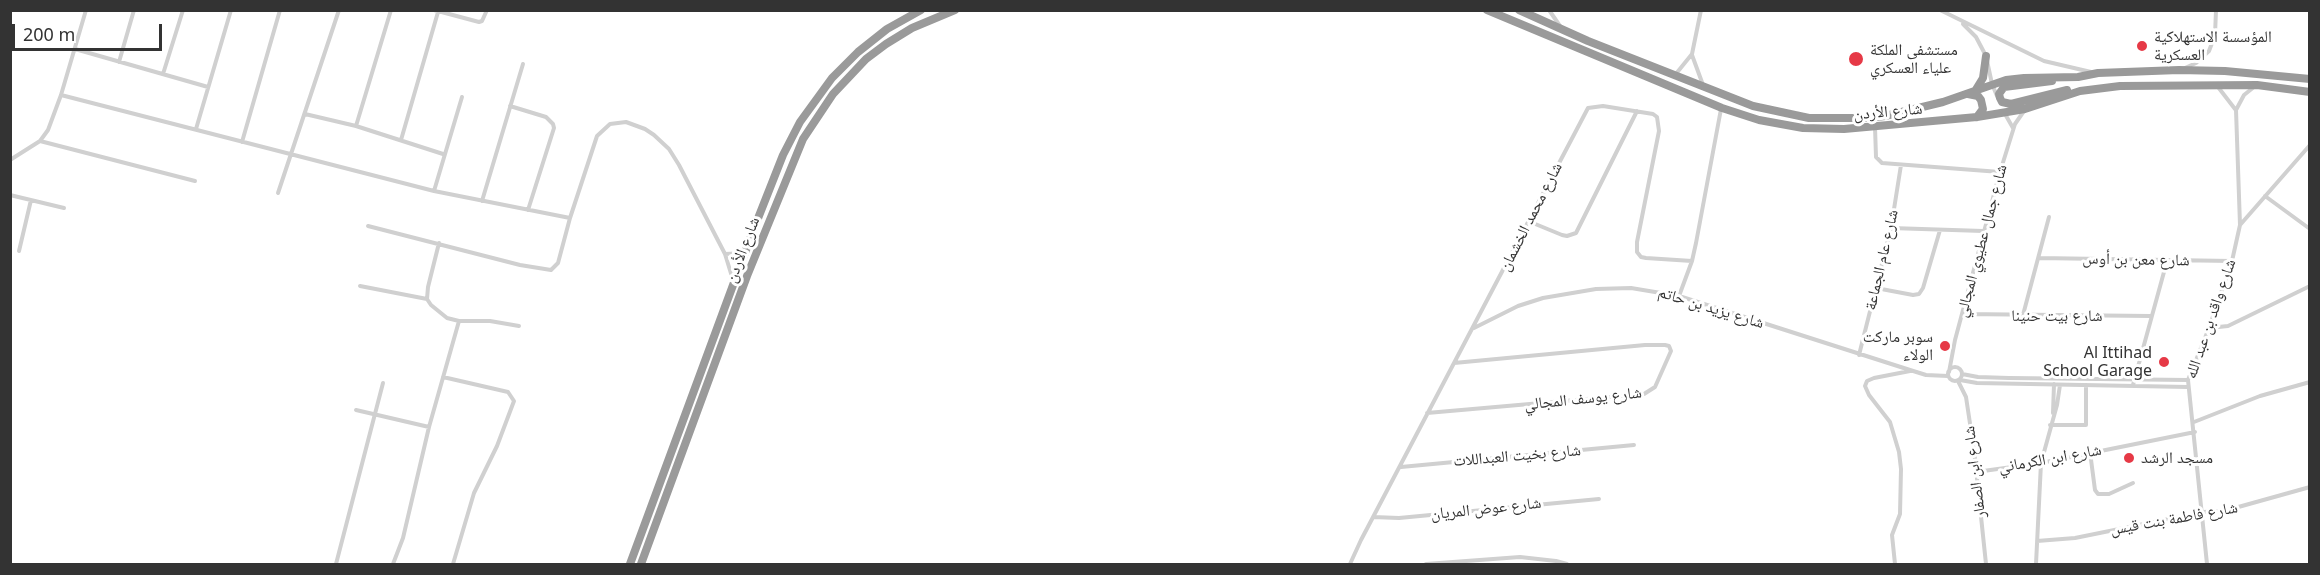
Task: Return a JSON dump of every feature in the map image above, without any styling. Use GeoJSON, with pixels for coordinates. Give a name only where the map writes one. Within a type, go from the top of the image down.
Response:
{"type":"FeatureCollection","features":[{"type":"Feature","properties":{"kind":"highway","name":"شارع الأردن"},"geometry":{"type":"LineString","coordinates":[[630,564],[783,155],[814,100],[832,78],[870,42],[921,10]]}},
{"type":"Feature","properties":{"kind":"highway","name":"شارع الأردن"},"geometry":{"type":"LineString","coordinates":[[641,564],[747,276],[803,139],[833,94],[866,60],[912,28],[955,10]]}},
{"type":"Feature","properties":{"kind":"highway","name":"شارع الأردن"},"geometry":{"type":"LineString","coordinates":[[1487,10],[1722,108],[1781,125],[1822,129],[1875,127],[1977,117],[2025,109],[2080,91],[2120,86],[2257,85],[2310,92]]}},
{"type":"Feature","properties":{"kind":"highway","name":"شارع الأردن"},"geometry":{"type":"LineString","coordinates":[[1520,10],[1703,87],[1770,111],[1793,116],[1833,119],[1886,116],[1943,102],[2015,78],[2179,70],[2225,71],[2309,79]]}},
{"type":"Feature","properties":{"kind":"highway"},"geometry":{"type":"LineString","coordinates":[[1977,117],[1983,109],[1981,100],[1972,92],[1985,71],[1986,56]]}},
{"type":"Feature","properties":{"kind":"highway"},"geometry":{"type":"LineString","coordinates":[[2078,76],[2072,79],[2004,87],[1999,94],[2002,102],[2012,104],[2062,91],[2080,91]]}},
{"type":"Feature","properties":{"kind":"street"},"geometry":{"type":"LineString","coordinates":[[10,160],[40,141],[48,130],[61,95],[86,10]]}},
{"type":"Feature","properties":{"kind":"street"},"geometry":{"type":"LineString","coordinates":[[119,62],[134,10]]}},
{"type":"Feature","properties":{"kind":"street"},"geometry":{"type":"LineString","coordinates":[[163,74],[183,10]]}},
{"type":"Feature","properties":{"kind":"street"},"geometry":{"type":"LineString","coordinates":[[196,129],[231,10]]}},
{"type":"Feature","properties":{"kind":"street"},"geometry":{"type":"LineString","coordinates":[[242,142],[280,10]]}},
{"type":"Feature","properties":{"kind":"street"},"geometry":{"type":"LineString","coordinates":[[278,193],[339,10]]}},
{"type":"Feature","properties":{"kind":"street"},"geometry":{"type":"LineString","coordinates":[[356,126],[391,10]]}},
{"type":"Feature","properties":{"kind":"street"},"geometry":{"type":"LineString","coordinates":[[401,140],[436,11],[479,22],[482,21],[487,10]]}},
{"type":"Feature","properties":{"kind":"street"},"geometry":{"type":"LineString","coordinates":[[1549,10],[1562,29]]}},
{"type":"Feature","properties":{"kind":"street"},"geometry":{"type":"LineString","coordinates":[[1674,75],[1692,54],[1701,10]]}},
{"type":"Feature","properties":{"kind":"street"},"geometry":{"type":"LineString","coordinates":[[1940,10],[2044,61],[2098,73]]}},
{"type":"Feature","properties":{"kind":"street"},"geometry":{"type":"LineString","coordinates":[[2179,70],[2196,63],[2209,51],[2215,35],[2216,10]]}},
{"type":"Feature","properties":{"kind":"street"},"geometry":{"type":"LineString","coordinates":[[1960,21],[1976,37],[1986,56],[1992,84],[1997,97],[2002,102]]}},
{"type":"Feature","properties":{"kind":"street"},"geometry":{"type":"LineString","coordinates":[[75,49],[208,87]]}},
{"type":"Feature","properties":{"kind":"street"},"geometry":{"type":"LineString","coordinates":[[1692,54],[1703,87]]}},
{"type":"Feature","properties":{"kind":"street"},"geometry":{"type":"LineString","coordinates":[[483,201],[523,64]]}},
{"type":"Feature","properties":{"kind":"street"},"geometry":{"type":"LineString","coordinates":[[2212,84],[2225,95],[2236,110],[2244,95],[2257,85]]}},
{"type":"Feature","properties":{"kind":"street"},"geometry":{"type":"LineString","coordinates":[[61,95],[434,191],[570,218]]}},
{"type":"Feature","properties":{"kind":"street"},"geometry":{"type":"LineString","coordinates":[[434,191],[443,154],[462,97]]}},
{"type":"Feature","properties":{"kind":"street","name":"شارع محمد الخشمان"},"geometry":{"type":"LineString","coordinates":[[1350,564],[1588,108],[1595,105],[1637,111],[1655,115],[1659,120],[1659,131],[1637,252],[1641,257],[1646,258],[1692,261]]}},
{"type":"Feature","properties":{"kind":"street"},"geometry":{"type":"LineString","coordinates":[[510,106],[546,117],[554,128],[528,210]]}},
{"type":"Feature","properties":{"kind":"street"},"geometry":{"type":"LineString","coordinates":[[1679,296],[1692,261],[1722,108]]}},
{"type":"Feature","properties":{"kind":"street","name":"شارع جمال عطيوي المجالي"},"geometry":{"type":"LineString","coordinates":[[1948,374],[1955,339],[2000,172],[2013,129],[2025,109]]}},
{"type":"Feature","properties":{"kind":"street","name":"شارع واقد بن عبد الله"},"geometry":{"type":"LineString","coordinates":[[2208,564],[2188,380],[2210,328],[2232,261],[2240,225],[2236,110]]}},
{"type":"Feature","properties":{"kind":"street"},"geometry":{"type":"LineString","coordinates":[[1527,221],[1562,235],[1576,233],[1637,111]]}},
{"type":"Feature","properties":{"kind":"street"},"geometry":{"type":"LineString","coordinates":[[2003,113],[2010,120],[2013,129]]}},
{"type":"Feature","properties":{"kind":"street"},"geometry":{"type":"LineString","coordinates":[[305,114],[356,126],[443,154]]}},
{"type":"Feature","properties":{"kind":"street"},"geometry":{"type":"LineString","coordinates":[[368,226],[520,265],[551,270],[558,263],[570,218],[599,132],[615,122],[632,123],[645,129],[669,149],[694,189],[725,254],[733,284]]}},
{"type":"Feature","properties":{"kind":"street"},"geometry":{"type":"LineString","coordinates":[[1875,127],[1876,157],[1882,163],[2000,172]]}},
{"type":"Feature","properties":{"kind":"street"},"geometry":{"type":"LineString","coordinates":[[40,141],[195,181]]}},
{"type":"Feature","properties":{"kind":"street"},"geometry":{"type":"LineString","coordinates":[[2240,225],[2310,145]]}},
{"type":"Feature","properties":{"kind":"street","name":"شارع عام الجماعة"},"geometry":{"type":"LineString","coordinates":[[1859,355],[1891,228],[1901,165]]}},
{"type":"Feature","properties":{"kind":"street"},"geometry":{"type":"LineString","coordinates":[[10,195],[64,208]]}},
{"type":"Feature","properties":{"kind":"street"},"geometry":{"type":"LineString","coordinates":[[2265,196],[2310,229]]}},
{"type":"Feature","properties":{"kind":"street"},"geometry":{"type":"LineString","coordinates":[[19,251],[31,200]]}},
{"type":"Feature","properties":{"kind":"street"},"geometry":{"type":"LineString","coordinates":[[2023,315],[2049,217]]}},
{"type":"Feature","properties":{"kind":"street"},"geometry":{"type":"LineString","coordinates":[[1891,228],[1983,231]]}},
{"type":"Feature","properties":{"kind":"street"},"geometry":{"type":"LineString","coordinates":[[1876,288],[1914,296],[1919,294],[1923,288],[1940,230]]}},
{"type":"Feature","properties":{"kind":"street"},"geometry":{"type":"LineString","coordinates":[[439,243],[428,287],[427,299],[431,305],[447,318],[459,321],[490,321],[519,326]]}},
{"type":"Feature","properties":{"kind":"street"},"geometry":{"type":"LineString","coordinates":[[725,254],[745,253]]}},
{"type":"Feature","properties":{"kind":"street","name":"شارع معن بن أوس"},"geometry":{"type":"LineString","coordinates":[[2039,258],[2232,261]]}},
{"type":"Feature","properties":{"kind":"street"},"geometry":{"type":"LineString","coordinates":[[2133,385],[2167,261]]}},
{"type":"Feature","properties":{"kind":"street"},"geometry":{"type":"LineString","coordinates":[[360,286],[427,299]]}},
{"type":"Feature","properties":{"kind":"street"},"geometry":{"type":"LineString","coordinates":[[2210,328],[2228,327],[2310,286]]}},
{"type":"Feature","properties":{"kind":"street","name":"شارع يزيد بن حاتم"},"geometry":{"type":"LineString","coordinates":[[1473,328],[1530,302],[1569,292],[1630,288],[1679,296],[1926,375],[1948,374]]}},
{"type":"Feature","properties":{"kind":"street","name":"شارع بيت حنينا"},"geometry":{"type":"LineString","coordinates":[[1962,314],[2151,316]]}},
{"type":"Feature","properties":{"kind":"street"},"geometry":{"type":"LineString","coordinates":[[393,564],[405,527],[429,427],[459,321]]}},
{"type":"Feature","properties":{"kind":"street","name":"شارع يوسف المجالي"},"geometry":{"type":"LineString","coordinates":[[1428,413],[1644,394],[1655,387],[1671,351],[1667,345],[1645,345],[1453,363]]}},
{"type":"Feature","properties":{"kind":"street","name":"شارع جمال عطيوي المجالي"},"geometry":{"type":"LineString","coordinates":[[1953,353],[1956,368]]}},
{"type":"Feature","properties":{"kind":"street"},"geometry":{"type":"LineString","coordinates":[[2188,380],[1978,377],[1962,374],[1956,368],[1948,374],[1952,381],[1977,383],[2188,387]]}},
{"type":"Feature","properties":{"kind":"street"},"geometry":{"type":"LineString","coordinates":[[1896,564],[1892,535],[1900,514],[1899,452],[1890,422],[1866,392],[1865,386],[1867,381],[1874,378],[1910,370]]}},
{"type":"Feature","properties":{"kind":"street"},"geometry":{"type":"LineString","coordinates":[[1959,380],[1962,374]]}},
{"type":"Feature","properties":{"kind":"street"},"geometry":{"type":"LineString","coordinates":[[443,377],[508,392],[514,401],[497,446],[474,493],[453,564]]}},
{"type":"Feature","properties":{"kind":"street"},"geometry":{"type":"LineString","coordinates":[[2036,564],[2041,463],[2053,413],[2058,379]]}},
{"type":"Feature","properties":{"kind":"street","name":"شارع ابن الصفار"},"geometry":{"type":"LineString","coordinates":[[1959,380],[1966,397],[1986,564]]}},
{"type":"Feature","properties":{"kind":"street"},"geometry":{"type":"LineString","coordinates":[[336,564],[383,383]]}},
{"type":"Feature","properties":{"kind":"street"},"geometry":{"type":"LineString","coordinates":[[2194,422],[2260,396],[2309,384]]}},
{"type":"Feature","properties":{"kind":"street"},"geometry":{"type":"LineString","coordinates":[[2050,425],[2086,425],[2086,385]]}},
{"type":"Feature","properties":{"kind":"street"},"geometry":{"type":"LineString","coordinates":[[356,410],[429,427]]}},
{"type":"Feature","properties":{"kind":"street","name":"شارع ابن الكرماني"},"geometry":{"type":"LineString","coordinates":[[1976,472],[2041,463],[2195,432]]}},
{"type":"Feature","properties":{"kind":"street","name":"شارع بخيت العبداللات"},"geometry":{"type":"LineString","coordinates":[[1400,467],[1634,445]]}},
{"type":"Feature","properties":{"kind":"street"},"geometry":{"type":"LineString","coordinates":[[2090,452],[2095,490],[2098,494],[2109,494],[2133,483]]}},
{"type":"Feature","properties":{"kind":"street","name":"شارع فاطمة بنت قيس"},"geometry":{"type":"LineString","coordinates":[[2037,541],[2075,538],[2203,512],[2240,508],[2310,487]]}},
{"type":"Feature","properties":{"kind":"street","name":"شارع عوض المريان"},"geometry":{"type":"LineString","coordinates":[[1373,517],[1399,518],[1599,499]]}},
{"type":"Feature","properties":{"kind":"street"},"geometry":{"type":"LineString","coordinates":[[1426,564],[1520,557],[1567,564]]}},
{"type":"Feature","properties":{"kind":"place","name":"المؤسسة الاستهلاكية العسكرية"},"geometry":{"type":"Point","coordinates":[2142,46]}},
{"type":"Feature","properties":{"kind":"place","name":"مستشفى الملكة علياء العسكري"},"geometry":{"type":"Point","coordinates":[1856,59]}},
{"type":"Feature","properties":{"kind":"place","name":"سوبر ماركت الولاء"},"geometry":{"type":"Point","coordinates":[1945,346]}},
{"type":"Feature","properties":{"kind":"place","name":"Al Ittihad School Garage"},"geometry":{"type":"Point","coordinates":[2164,362]}},
{"type":"Feature","properties":{"kind":"place","name":"مسجد الرشد"},"geometry":{"type":"Point","coordinates":[2129,458]}}]}
